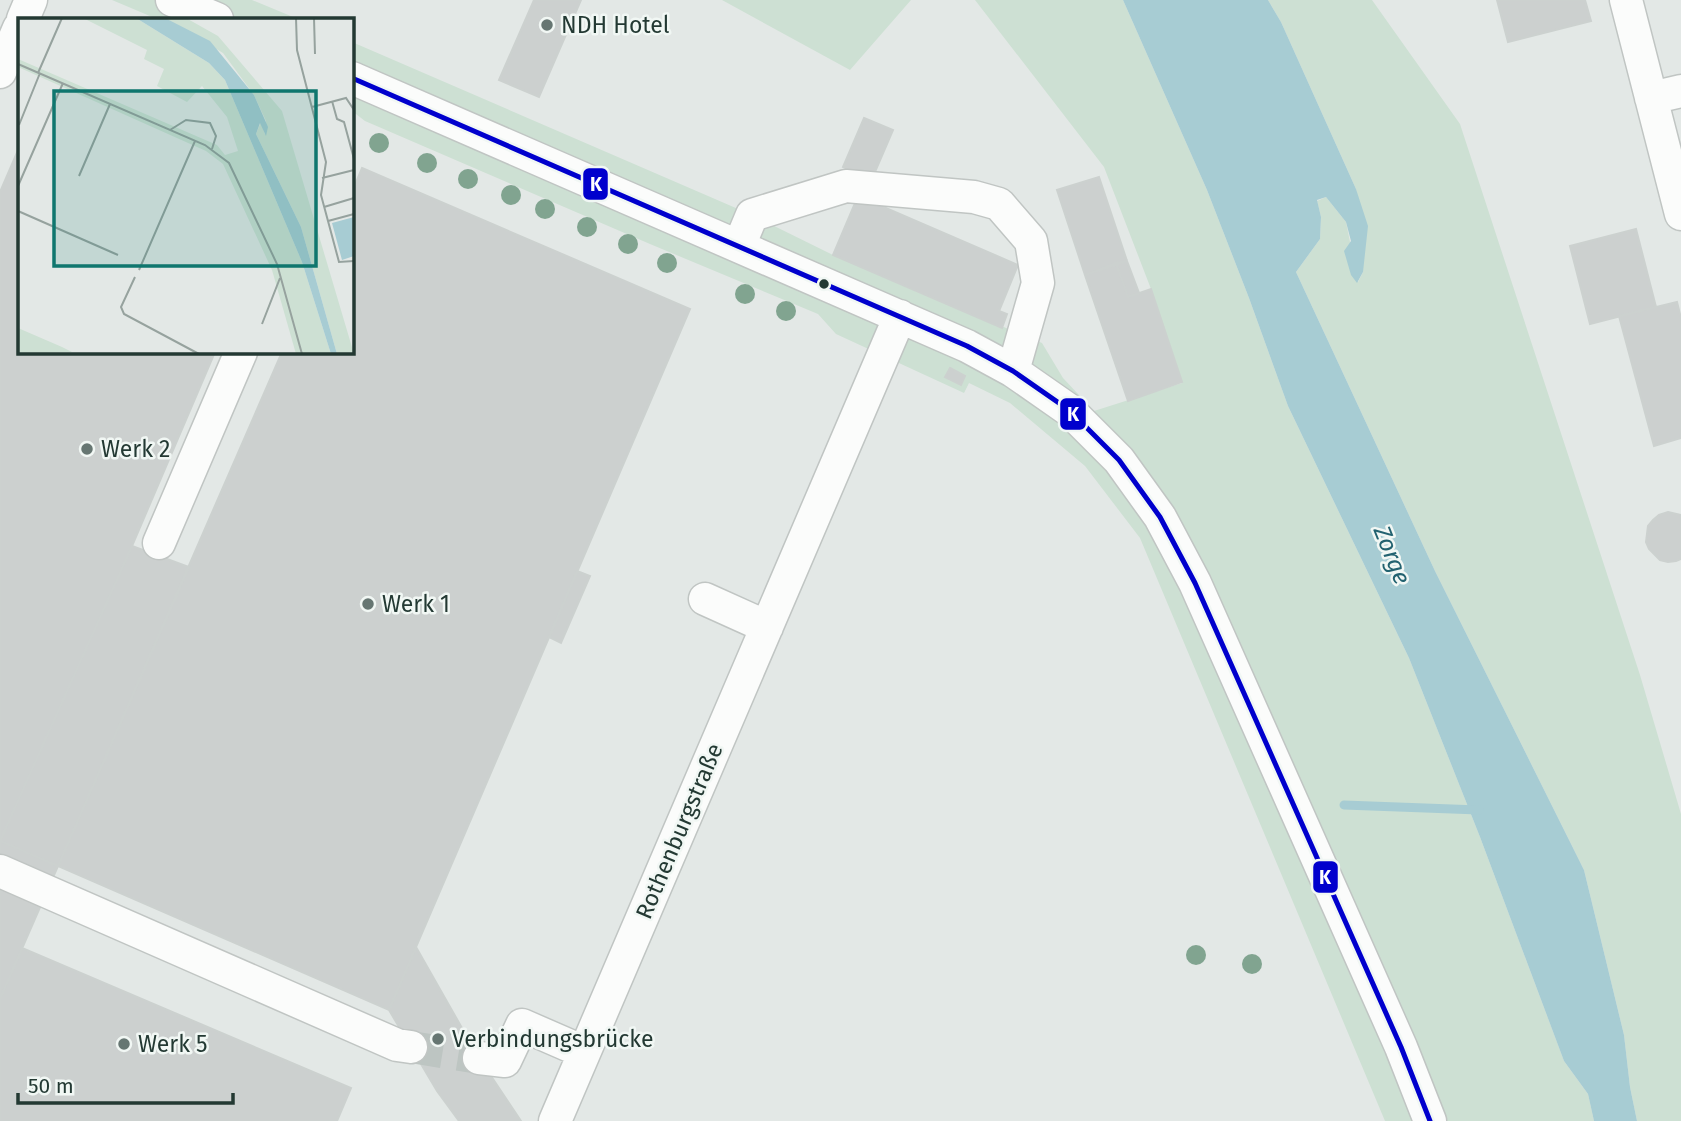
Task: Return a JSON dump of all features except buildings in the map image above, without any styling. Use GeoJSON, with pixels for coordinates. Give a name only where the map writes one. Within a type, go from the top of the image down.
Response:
{"type":"FeatureCollection","features":[{"type":"Feature","properties":{"kind":"street"},"geometry":{"type":"LineString","coordinates":[[23,18],[32,0]]}},
{"type":"Feature","properties":{"kind":"street"},"geometry":{"type":"LineString","coordinates":[[172,0],[214,18]]}},
{"type":"Feature","properties":{"kind":"street"},"geometry":{"type":"LineString","coordinates":[[1626,0],[1659,88],[1681,214]]}},
{"type":"Feature","properties":{"kind":"street"},"geometry":{"type":"LineString","coordinates":[[0,72],[18,30]]}},
{"type":"Feature","properties":{"kind":"street"},"geometry":{"type":"LineString","coordinates":[[354,82],[967,346],[1013,371],[1069,410],[1119,460],[1160,517],[1200,595],[1401,1046],[1430,1121]]}},
{"type":"Feature","properties":{"kind":"street"},"geometry":{"type":"LineString","coordinates":[[739,246],[752,215],[846,186],[974,197],[999,204],[1031,241],[1038,283],[1013,371]]}},
{"type":"Feature","properties":{"kind":"street","name":"Rothenburgstraße"},"geometry":{"type":"LineString","coordinates":[[556,1118],[900,316]]}},
{"type":"Feature","properties":{"kind":"street"},"geometry":{"type":"LineString","coordinates":[[159,543],[240,354]]}},
{"type":"Feature","properties":{"kind":"street"},"geometry":{"type":"LineString","coordinates":[[705,599],[767,627]]}},
{"type":"Feature","properties":{"kind":"street"},"geometry":{"type":"LineString","coordinates":[[0,871],[397,1045],[411,1046]]}},
{"type":"Feature","properties":{"kind":"street"},"geometry":{"type":"LineString","coordinates":[[479,1058],[505,1061],[522,1025],[584,1052]]}},
{"type":"Feature","properties":{"kind":"green space"},"geometry":{"type":"Polygon","coordinates":[[[112,0],[252,0],[296,18],[155,18],[112,0]]]}},
{"type":"Feature","properties":{"kind":"green space"},"geometry":{"type":"Polygon","coordinates":[[[722,0],[911,0],[850,70],[722,0]]]}},
{"type":"Feature","properties":{"kind":"green space"},"geometry":{"type":"Polygon","coordinates":[[[975,0],[1123,0],[1207,190],[1288,406],[1409,658],[1564,1061],[1588,1094],[1594,1121],[1385,1121],[1140,538],[1085,466],[1010,403],[969,383],[964,393],[836,334],[818,314],[365,121],[354,113],[354,43],[752,215],[833,255],[1042,343],[1063,378],[1094,411],[1182,383],[1151,289],[1104,167],[975,0]]]}},
{"type":"Feature","properties":{"kind":"green space"},"geometry":{"type":"Polygon","coordinates":[[[1268,0],[1372,0],[1460,124],[1640,675],[1681,814],[1681,1121],[1637,1121],[1624,1035],[1584,870],[1435,571],[1296,272],[1320,239],[1321,217],[1317,201],[1326,197],[1346,222],[1358,282],[1363,272],[1356,189],[1281,22],[1268,0]]]}},
{"type":"Feature","properties":{"kind":"water","name":"Zorge"},"geometry":{"type":"Polygon","coordinates":[[[1123,0],[1268,0],[1281,22],[1356,189],[1368,226],[1363,272],[1357,283],[1351,275],[1344,251],[1351,241],[1346,222],[1326,197],[1317,200],[1321,217],[1320,239],[1296,272],[1435,571],[1584,870],[1624,1035],[1637,1121],[1594,1121],[1588,1094],[1564,1061],[1409,658],[1288,406],[1207,190],[1123,0]]]}},
{"type":"Feature","properties":{"kind":"waterway"},"geometry":{"type":"LineString","coordinates":[[1344,805],[1479,810]]}},
{"type":"Feature","properties":{"kind":"tunnel"},"geometry":{"type":"LineString","coordinates":[[411,1047],[479,1058]]}},
{"type":"Feature","properties":{"kind":"transit line","name":"K"},"geometry":{"type":"LineString","coordinates":[[354,79],[967,346],[1013,371],[1069,410],[1119,460],[1160,517],[1195,583],[1401,1047],[1430,1121]]}},
{"type":"Feature","properties":{"kind":"place","name":"NDH Hotel"},"geometry":{"type":"Point","coordinates":[547,25]}},
{"type":"Feature","properties":{"kind":"place","name":"Werk 2"},"geometry":{"type":"Point","coordinates":[87,449]}},
{"type":"Feature","properties":{"kind":"place","name":"Werk 1"},"geometry":{"type":"Point","coordinates":[368,604]}},
{"type":"Feature","properties":{"kind":"place","name":"Verbindungsbrücke"},"geometry":{"type":"Point","coordinates":[438,1039]}},
{"type":"Feature","properties":{"kind":"place","name":"Werk 5"},"geometry":{"type":"Point","coordinates":[124,1044]}}]}
